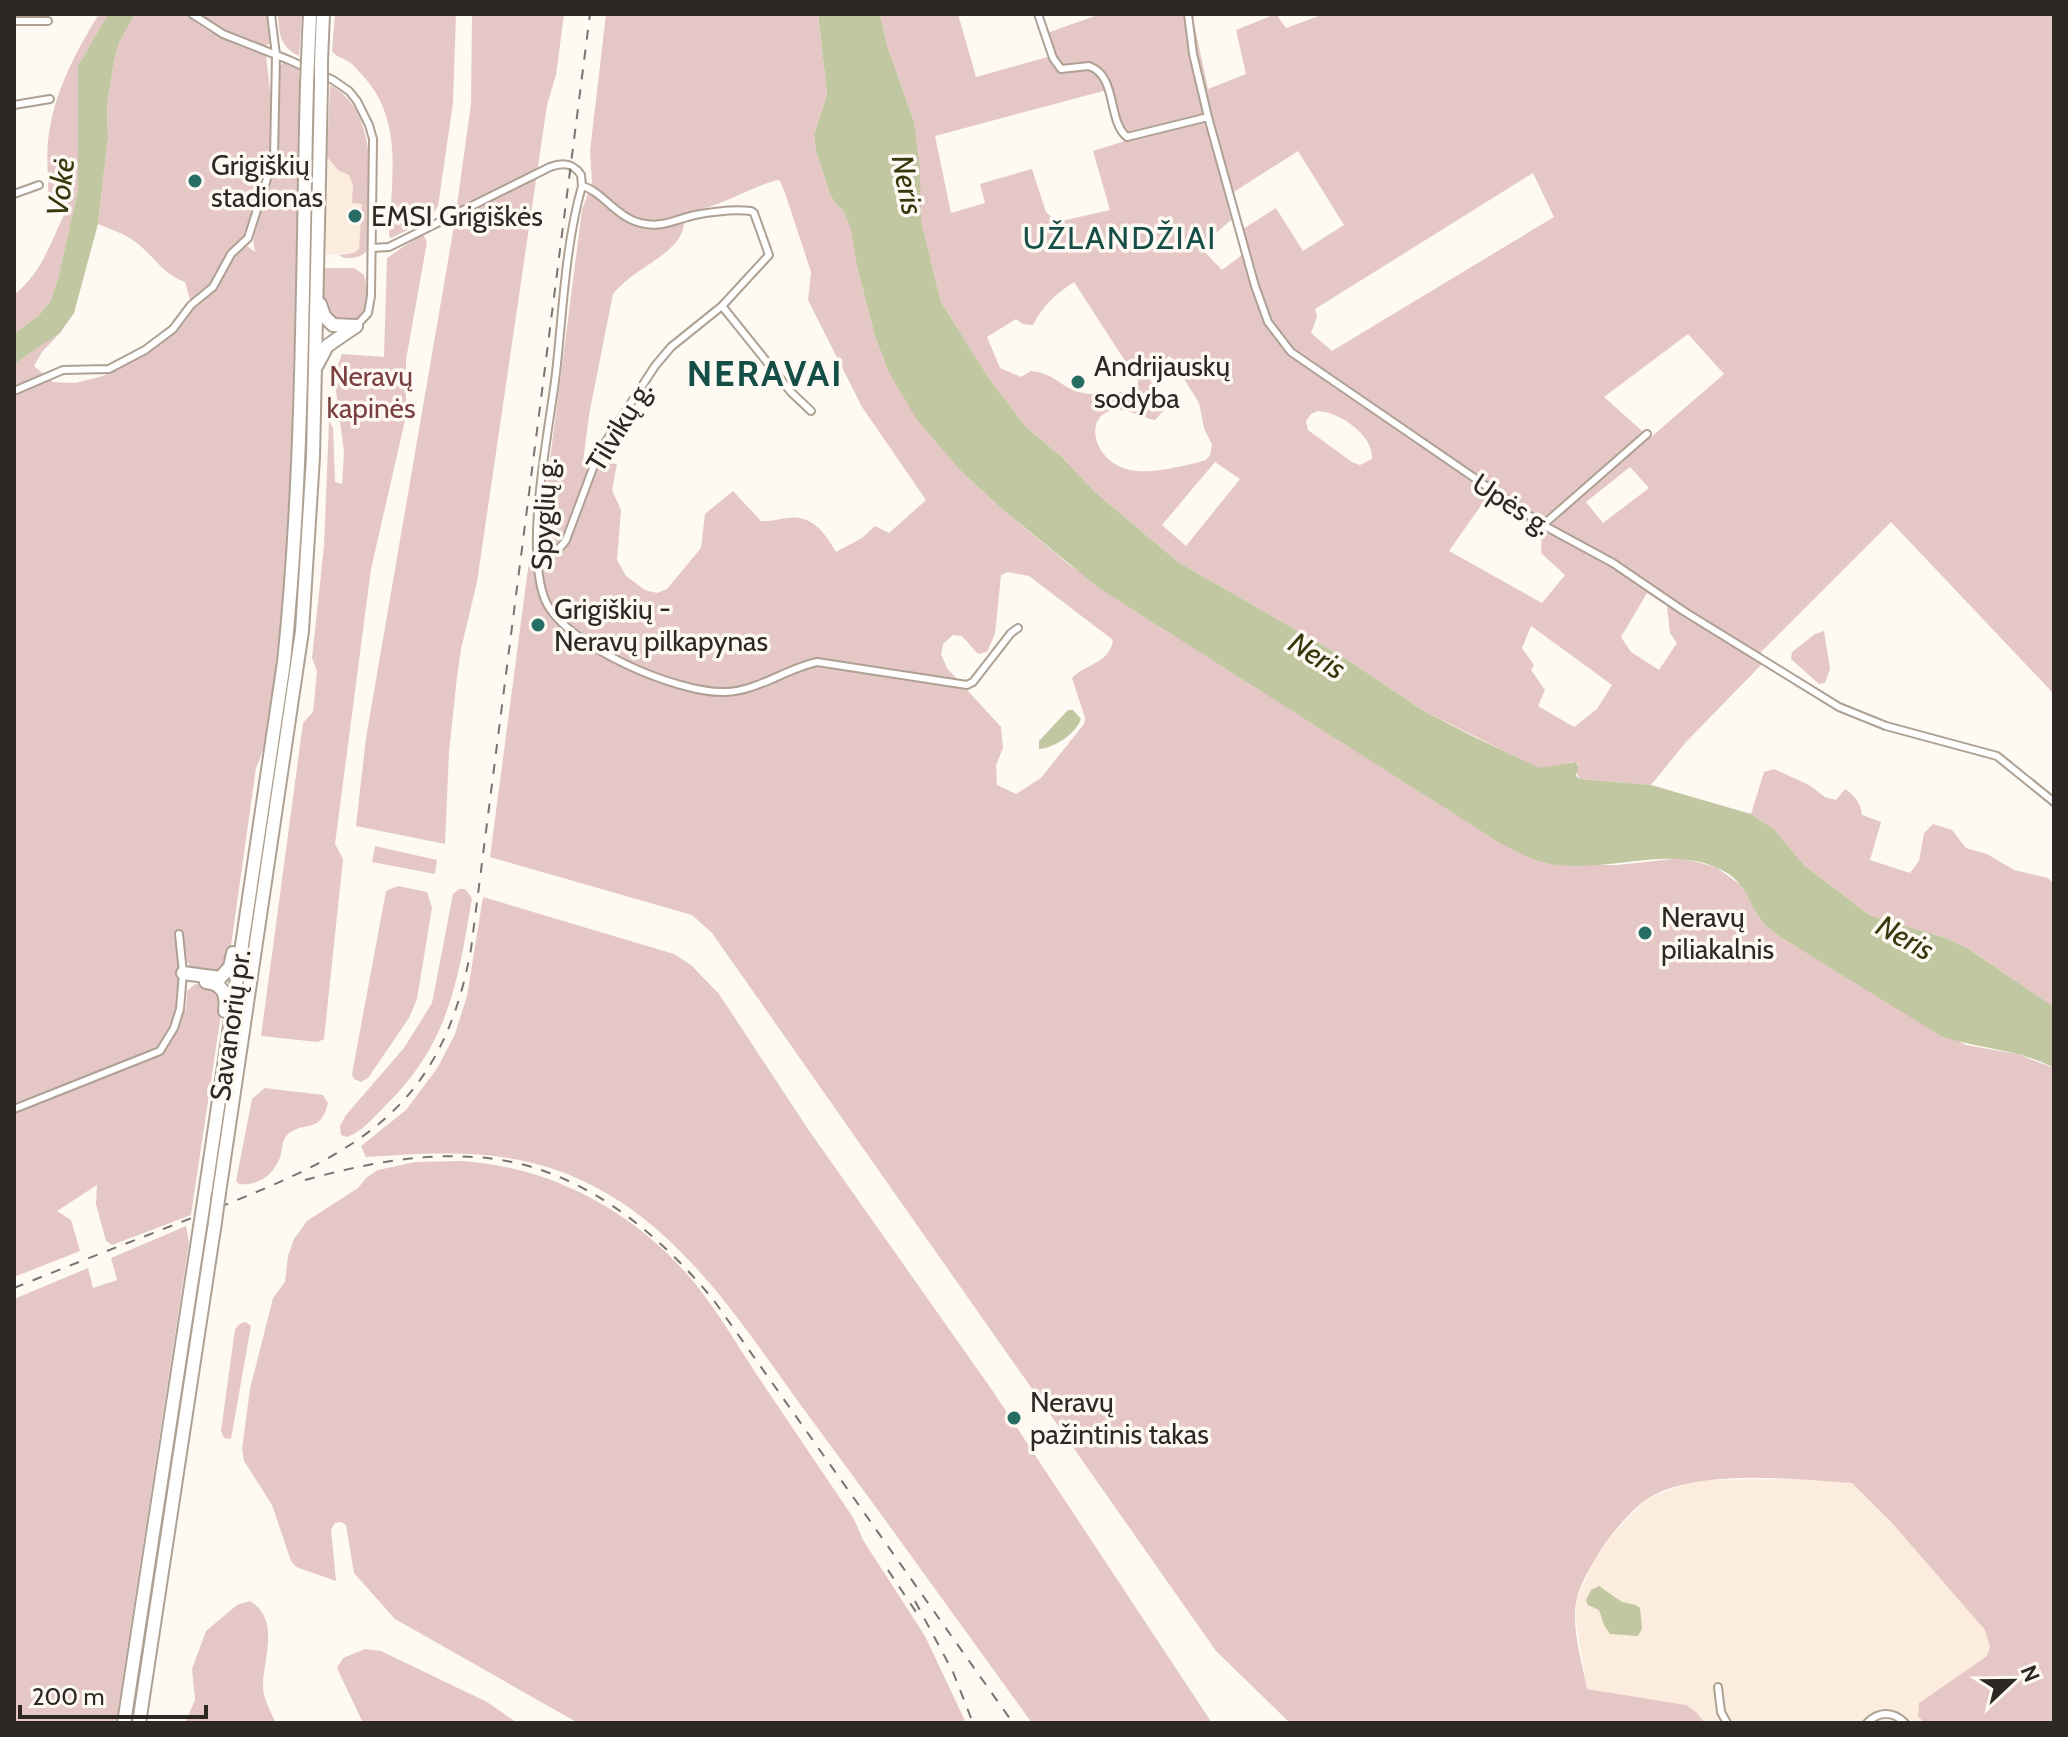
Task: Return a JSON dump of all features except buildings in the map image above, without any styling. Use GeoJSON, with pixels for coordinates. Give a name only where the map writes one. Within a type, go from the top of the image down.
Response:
{"type":"FeatureCollection","features":[{"type":"Feature","properties":{"kind":"highway"},"geometry":{"type":"LineString","coordinates":[[310,14],[315,60]]}},
{"type":"Feature","properties":{"kind":"highway"},"geometry":{"type":"LineString","coordinates":[[314,85],[323,14]]}},
{"type":"Feature","properties":{"kind":"highway","name":"Savanorių pr."},"geometry":{"type":"LineString","coordinates":[[139,1723],[291,718],[307,571],[319,159],[314,85]]}},
{"type":"Feature","properties":{"kind":"highway","name":"Savanorių pr."},"geometry":{"type":"LineString","coordinates":[[124,1723],[284,662],[298,509],[301,323],[314,85]]}},
{"type":"Feature","properties":{"kind":"highway"},"geometry":{"type":"LineString","coordinates":[[319,159],[329,169]]}},
{"type":"Feature","properties":{"kind":"highway"},"geometry":{"type":"LineString","coordinates":[[316,285],[319,302],[328,321],[339,327],[356,326]]}},
{"type":"Feature","properties":{"kind":"highway"},"geometry":{"type":"LineString","coordinates":[[314,376],[321,353],[356,326]]}},
{"type":"Feature","properties":{"kind":"highway"},"geometry":{"type":"LineString","coordinates":[[182,976],[220,978],[230,967],[284,662]]}},
{"type":"Feature","properties":{"kind":"highway"},"geometry":{"type":"LineString","coordinates":[[182,976],[220,986],[226,1001],[204,1201]]}},
{"type":"Feature","properties":{"kind":"street"},"geometry":{"type":"LineString","coordinates":[[192,14],[223,34],[341,85],[363,112],[373,139],[371,305],[356,326]]}},
{"type":"Feature","properties":{"kind":"street"},"geometry":{"type":"LineString","coordinates":[[14,391],[63,370],[98,370],[122,363],[173,329],[191,305],[213,287],[231,254],[248,238],[271,168],[274,145],[276,55],[271,14]]}},
{"type":"Feature","properties":{"kind":"street"},"geometry":{"type":"LineString","coordinates":[[1038,14],[1053,58],[1061,69],[1089,66],[1100,73],[1115,109],[1119,129],[1127,137],[1208,117]]}},
{"type":"Feature","properties":{"kind":"street","name":"Upės g."},"geometry":{"type":"LineString","coordinates":[[1188,14],[1193,54],[1208,117],[1261,307],[1281,342],[1314,370],[1543,525],[1613,563],[1685,612],[1839,707],[1886,726],[1997,756],[2054,802]]}},
{"type":"Feature","properties":{"kind":"street"},"geometry":{"type":"LineString","coordinates":[[14,21],[48,21]]}},
{"type":"Feature","properties":{"kind":"street"},"geometry":{"type":"LineString","coordinates":[[14,105],[50,99]]}},
{"type":"Feature","properties":{"kind":"street"},"geometry":{"type":"LineString","coordinates":[[372,248],[389,247],[559,164],[578,170],[582,186]]}},
{"type":"Feature","properties":{"kind":"street"},"geometry":{"type":"LineString","coordinates":[[14,194],[39,185]]}},
{"type":"Feature","properties":{"kind":"street","name":"Tilvikų g."},"geometry":{"type":"LineString","coordinates":[[537,552],[554,552],[566,540],[599,452],[661,358],[722,306],[768,259],[769,250],[754,213],[744,210],[694,216],[669,224],[643,225],[622,215],[592,190],[582,186]]}},
{"type":"Feature","properties":{"kind":"street","name":"Spyglių g."},"geometry":{"type":"LineString","coordinates":[[582,186],[569,262],[540,498],[537,552],[544,599],[551,611],[568,628],[623,664],[680,687],[722,693],[737,691],[817,662],[967,685],[973,682],[1018,628]]}},
{"type":"Feature","properties":{"kind":"street"},"geometry":{"type":"LineString","coordinates":[[722,306],[791,392],[811,411]]}},
{"type":"Feature","properties":{"kind":"street"},"geometry":{"type":"LineString","coordinates":[[1543,525],[1647,434]]}},
{"type":"Feature","properties":{"kind":"street"},"geometry":{"type":"LineString","coordinates":[[14,1109],[160,1051],[166,1044],[180,1009],[182,976],[179,934]]}},
{"type":"Feature","properties":{"kind":"street"},"geometry":{"type":"LineString","coordinates":[[1718,1687],[1721,1712],[1727,1723]]}},
{"type":"Feature","properties":{"kind":"street"},"geometry":{"type":"LineString","coordinates":[[1867,1723],[1873,1717],[1886,1713],[1905,1723]]}},
{"type":"Feature","properties":{"kind":"shaded area"},"geometry":{"type":"Polygon","coordinates":[[[327,157],[338,170],[349,175],[353,198],[362,204],[361,238],[359,249],[354,253],[325,255],[327,157]]]}},
{"type":"Feature","properties":{"kind":"shaded area"},"geometry":{"type":"Polygon","coordinates":[[[1696,1480],[1852,1482],[1985,1630],[1991,1647],[1987,1656],[1919,1703],[1918,1716],[1924,1723],[1705,1723],[1686,1705],[1587,1689],[1576,1620],[1577,1598],[1609,1538],[1647,1499],[1696,1480]]]}},
{"type":"Feature","properties":{"kind":"green space"},"geometry":{"type":"Polygon","coordinates":[[[99,14],[108,14],[78,66],[78,190],[58,279],[50,302],[39,315],[14,334],[14,295],[39,267],[65,213],[64,206],[48,197],[47,148],[55,107],[74,59],[99,14]]]}},
{"type":"Feature","properties":{"kind":"green space"},"geometry":{"type":"Polygon","coordinates":[[[135,14],[184,14],[205,29],[266,55],[272,108],[270,163],[242,242],[255,252],[253,239],[277,161],[280,65],[284,63],[299,70],[291,478],[278,668],[268,733],[256,768],[229,960],[219,973],[191,969],[185,957],[180,957],[178,963],[178,1010],[186,1010],[187,991],[195,984],[211,986],[223,1001],[191,1215],[112,1245],[106,1241],[96,1204],[97,1185],[57,1211],[71,1220],[80,1251],[14,1277],[14,364],[60,333],[34,366],[53,382],[75,383],[103,376],[169,338],[186,321],[192,307],[185,282],[170,274],[130,238],[98,224],[108,137],[107,104],[114,61],[119,43],[135,14]]]}},
{"type":"Feature","properties":{"kind":"green space"},"geometry":{"type":"Polygon","coordinates":[[[197,14],[267,14],[270,44],[263,46],[222,30],[197,14]]]}},
{"type":"Feature","properties":{"kind":"green space"},"geometry":{"type":"Polygon","coordinates":[[[278,14],[302,14],[299,56],[282,39],[278,14]]]}},
{"type":"Feature","properties":{"kind":"green space"},"geometry":{"type":"Polygon","coordinates":[[[335,14],[456,14],[453,103],[438,206],[430,219],[391,238],[393,177],[387,118],[369,83],[352,64],[332,51],[335,14]]]}},
{"type":"Feature","properties":{"kind":"green space"},"geometry":{"type":"Polygon","coordinates":[[[472,14],[564,14],[556,75],[547,105],[477,582],[461,649],[449,752],[445,844],[356,826],[366,738],[454,226],[471,104],[472,14]]]}},
{"type":"Feature","properties":{"kind":"green space"},"geometry":{"type":"Polygon","coordinates":[[[606,14],[818,14],[827,94],[814,135],[816,151],[834,202],[844,212],[852,229],[857,267],[875,336],[888,371],[962,472],[1001,508],[1071,566],[1456,815],[1557,865],[1618,865],[1681,858],[1716,867],[1742,886],[1760,919],[1782,938],[1851,980],[1966,1045],[2017,1054],[2054,1068],[2054,1723],[1924,1723],[1918,1716],[1919,1703],[1987,1656],[1990,1647],[1985,1630],[1892,1523],[1852,1483],[1746,1478],[1718,1479],[1667,1489],[1635,1508],[1602,1548],[1581,1585],[1575,1609],[1587,1689],[1686,1705],[1705,1723],[1290,1723],[1216,1651],[712,933],[692,915],[490,857],[529,561],[542,522],[582,210],[592,182],[590,151],[606,14]],[[777,180],[689,212],[677,241],[613,294],[583,462],[588,470],[608,463],[617,464],[612,490],[621,510],[617,560],[626,576],[645,590],[657,593],[667,589],[701,548],[705,514],[733,491],[761,521],[796,518],[811,522],[836,552],[862,538],[875,526],[889,533],[926,500],[862,407],[808,300],[811,272],[785,193],[777,180]],[[1008,572],[1001,575],[995,634],[987,652],[978,654],[962,636],[953,635],[943,644],[941,654],[947,668],[1001,727],[1003,748],[996,765],[997,785],[1016,794],[1041,778],[1084,724],[1085,718],[1072,678],[1102,659],[1113,640],[1029,576],[1008,572]]]}},
{"type":"Feature","properties":{"kind":"green space"},"geometry":{"type":"Polygon","coordinates":[[[880,14],[958,14],[976,77],[1055,55],[1047,33],[1095,14],[1192,14],[1208,89],[1246,74],[1236,30],[1276,14],[1286,28],[1324,14],[2054,14],[2054,694],[1891,522],[1762,651],[1756,660],[1762,664],[1686,742],[1651,785],[1580,779],[1576,772],[1578,764],[1572,762],[1540,769],[1422,710],[1345,658],[1178,562],[1095,492],[1062,457],[1026,427],[990,380],[941,302],[921,220],[914,122],[887,45],[880,14]],[[1111,89],[935,136],[951,213],[985,203],[980,184],[1032,169],[1046,212],[1057,222],[1110,210],[1093,151],[1125,141],[1111,89]],[[1298,151],[1226,197],[1231,220],[1200,247],[1222,270],[1242,255],[1243,229],[1276,208],[1303,251],[1344,225],[1298,151]],[[1533,173],[1315,309],[1317,317],[1311,333],[1332,351],[1554,217],[1533,173]],[[1074,282],[1056,296],[1033,325],[1022,324],[1016,319],[987,337],[1000,368],[1021,377],[1031,371],[1040,373],[1085,393],[1132,391],[1137,387],[1138,381],[1074,282]],[[1688,334],[1604,397],[1650,438],[1724,374],[1688,334]],[[1170,356],[1145,372],[1167,407],[1155,420],[1124,410],[1107,412],[1095,428],[1101,450],[1122,467],[1138,471],[1163,470],[1206,460],[1212,445],[1204,428],[1199,403],[1170,356]],[[1318,411],[1306,421],[1308,430],[1352,462],[1360,465],[1372,459],[1367,442],[1345,420],[1318,411]],[[1215,462],[1162,525],[1186,546],[1240,479],[1215,462]],[[1630,467],[1586,502],[1603,523],[1649,488],[1630,467]],[[1487,497],[1449,551],[1542,603],[1565,575],[1541,553],[1542,531],[1487,497]],[[1647,593],[1621,637],[1631,652],[1659,670],[1677,643],[1670,633],[1667,606],[1647,593]],[[1531,626],[1522,648],[1534,665],[1531,670],[1545,690],[1538,706],[1574,727],[1597,709],[1612,685],[1531,626]]]}},
{"type":"Feature","properties":{"kind":"green space"},"geometry":{"type":"Polygon","coordinates":[[[330,85],[347,98],[359,116],[366,136],[370,183],[367,251],[353,258],[339,255],[359,249],[362,204],[352,203],[353,185],[349,175],[338,170],[327,157],[330,85]]]}},
{"type":"Feature","properties":{"kind":"green space","name":"Neravų kapinės"},"geometry":{"type":"Polygon","coordinates":[[[419,236],[424,236],[427,242],[406,360],[406,416],[371,569],[335,844],[343,859],[324,1039],[318,1042],[261,1036],[303,723],[313,712],[317,671],[312,658],[324,546],[329,421],[333,428],[335,482],[342,484],[344,452],[335,373],[342,354],[384,357],[387,258],[419,236]]]}},
{"type":"Feature","properties":{"kind":"green space"},"geometry":{"type":"Polygon","coordinates":[[[324,268],[354,268],[364,275],[368,296],[360,316],[344,322],[332,322],[324,307],[324,268]]]}},
{"type":"Feature","properties":{"kind":"green space"},"geometry":{"type":"Polygon","coordinates":[[[1824,631],[1830,669],[1825,683],[1819,684],[1791,659],[1792,652],[1815,634],[1824,631]]]}},
{"type":"Feature","properties":{"kind":"green space"},"geometry":{"type":"Polygon","coordinates":[[[1774,769],[1809,785],[1825,797],[1836,800],[1845,789],[1856,800],[1862,815],[1881,822],[1870,860],[1910,873],[1919,861],[1924,833],[1933,824],[1952,830],[1966,848],[1987,854],[2014,870],[2048,878],[2054,884],[2054,1007],[1967,948],[1946,938],[1869,915],[1804,865],[1774,829],[1751,814],[1764,772],[1774,769]]]}},
{"type":"Feature","properties":{"kind":"green space"},"geometry":{"type":"Polygon","coordinates":[[[375,846],[437,860],[435,874],[372,862],[375,846]]]}},
{"type":"Feature","properties":{"kind":"green space"},"geometry":{"type":"Polygon","coordinates":[[[398,886],[427,892],[432,908],[417,999],[409,1018],[368,1078],[361,1082],[354,1079],[352,1074],[386,891],[398,886]]]}},
{"type":"Feature","properties":{"kind":"green space"},"geometry":{"type":"Polygon","coordinates":[[[465,889],[472,898],[462,957],[437,1035],[407,1083],[368,1124],[347,1137],[341,1135],[340,1126],[346,1115],[404,1048],[432,1003],[453,894],[465,889]]]}},
{"type":"Feature","properties":{"kind":"green space"},"geometry":{"type":"Polygon","coordinates":[[[483,897],[674,954],[691,965],[719,994],[808,1129],[992,1390],[1212,1723],[1032,1723],[718,1293],[666,1238],[638,1214],[577,1178],[519,1160],[460,1154],[366,1157],[361,1146],[406,1110],[438,1067],[455,1034],[467,996],[483,897]]]}},
{"type":"Feature","properties":{"kind":"green space"},"geometry":{"type":"Polygon","coordinates":[[[265,1088],[323,1095],[328,1103],[318,1122],[288,1135],[276,1166],[268,1175],[258,1182],[239,1184],[236,1181],[252,1099],[265,1088]]]}},
{"type":"Feature","properties":{"kind":"green space"},"geometry":{"type":"Polygon","coordinates":[[[461,1161],[527,1172],[589,1197],[645,1234],[693,1281],[854,1519],[863,1540],[925,1636],[966,1723],[578,1723],[395,1619],[354,1573],[346,1525],[341,1522],[335,1523],[331,1529],[336,1581],[296,1567],[291,1561],[272,1505],[244,1461],[242,1449],[250,1389],[273,1298],[285,1282],[294,1239],[307,1221],[358,1188],[378,1170],[415,1162],[461,1161]]]}},
{"type":"Feature","properties":{"kind":"green space"},"geometry":{"type":"Polygon","coordinates":[[[186,1226],[189,1243],[116,1723],[14,1723],[14,1299],[88,1268],[93,1288],[117,1280],[111,1258],[186,1226]]]}},
{"type":"Feature","properties":{"kind":"green space"},"geometry":{"type":"Polygon","coordinates":[[[246,1322],[251,1326],[231,1439],[224,1438],[221,1431],[235,1329],[246,1322]]]}},
{"type":"Feature","properties":{"kind":"green space"},"geometry":{"type":"Polygon","coordinates":[[[250,1601],[265,1618],[268,1629],[263,1691],[276,1723],[185,1723],[195,1700],[192,1669],[206,1631],[237,1605],[250,1601]]]}},
{"type":"Feature","properties":{"kind":"green space"},"geometry":{"type":"Polygon","coordinates":[[[365,1649],[381,1651],[487,1702],[517,1723],[363,1723],[337,1668],[343,1658],[365,1649]]]}},
{"type":"Feature","properties":{"kind":"water"},"geometry":{"type":"Polygon","coordinates":[[[108,14],[135,14],[119,43],[114,61],[107,104],[108,137],[98,224],[74,313],[60,333],[14,364],[14,334],[39,315],[50,302],[58,279],[78,190],[78,66],[108,14]]]}},
{"type":"Feature","properties":{"kind":"water","name":"Neris"},"geometry":{"type":"Polygon","coordinates":[[[818,14],[880,14],[887,45],[914,122],[920,170],[921,220],[941,302],[990,380],[1026,427],[1062,457],[1095,492],[1178,562],[1345,658],[1422,710],[1472,736],[1540,768],[1576,762],[1576,776],[1580,779],[1651,785],[1751,814],[1774,829],[1804,865],[1869,915],[1946,938],[1967,948],[2054,1007],[2054,1068],[2013,1053],[1941,1036],[1782,938],[1761,920],[1738,882],[1708,864],[1666,859],[1557,865],[1534,860],[1500,843],[1099,588],[1001,508],[962,472],[917,420],[888,371],[875,336],[857,267],[851,229],[844,212],[829,191],[816,151],[814,135],[827,94],[818,14]]]}},
{"type":"Feature","properties":{"kind":"water"},"geometry":{"type":"Polygon","coordinates":[[[1068,710],[1073,710],[1081,719],[1075,729],[1058,743],[1039,749],[1039,741],[1068,710]]]}},
{"type":"Feature","properties":{"kind":"water"},"geometry":{"type":"Polygon","coordinates":[[[1599,1586],[1622,1602],[1640,1608],[1642,1629],[1638,1636],[1610,1634],[1599,1610],[1588,1605],[1586,1600],[1591,1590],[1599,1586]]]}},
{"type":"Feature","properties":{"kind":"railway"},"geometry":{"type":"LineString","coordinates":[[14,1288],[258,1191],[346,1148],[382,1121],[412,1090],[437,1052],[457,1006],[471,949],[590,14]]}},
{"type":"Feature","properties":{"kind":"railway"},"geometry":{"type":"LineString","coordinates":[[305,1180],[410,1159],[474,1157],[545,1171],[578,1186],[638,1225],[666,1249],[715,1302],[1013,1723]]}},
{"type":"Feature","properties":{"kind":"railway"},"geometry":{"type":"LineString","coordinates":[[888,1570],[916,1612]]}},
{"type":"Feature","properties":{"kind":"railway"},"geometry":{"type":"LineString","coordinates":[[915,1601],[953,1672],[973,1723]]}},
{"type":"Feature","properties":{"kind":"place","name":"Grigiškių stadionas"},"geometry":{"type":"Point","coordinates":[195,181]}},
{"type":"Feature","properties":{"kind":"place","name":"EMSI Grigiškės"},"geometry":{"type":"Point","coordinates":[355,216]}},
{"type":"Feature","properties":{"kind":"place","name":"Andrijauskų sodyba"},"geometry":{"type":"Point","coordinates":[1078,382]}},
{"type":"Feature","properties":{"kind":"place","name":"Grigiškių - Neravų pilkapynas"},"geometry":{"type":"Point","coordinates":[538,625]}},
{"type":"Feature","properties":{"kind":"place","name":"Neravų piliakalnis"},"geometry":{"type":"Point","coordinates":[1645,933]}},
{"type":"Feature","properties":{"kind":"place","name":"Neravų pažintinis takas"},"geometry":{"type":"Point","coordinates":[1014,1418]}},
{"type":"Feature","properties":{"kind":"district","name":"UŽLANDŽIAI"},"geometry":{"type":"Point","coordinates":[1120,238]}},
{"type":"Feature","properties":{"kind":"district","name":"NERAVAI"},"geometry":{"type":"Point","coordinates":[765,373]}},
{"type":"Feature","properties":{"kind":"water label","name":"Vokė"},"geometry":{"type":"Point","coordinates":[61,187]}}]}
